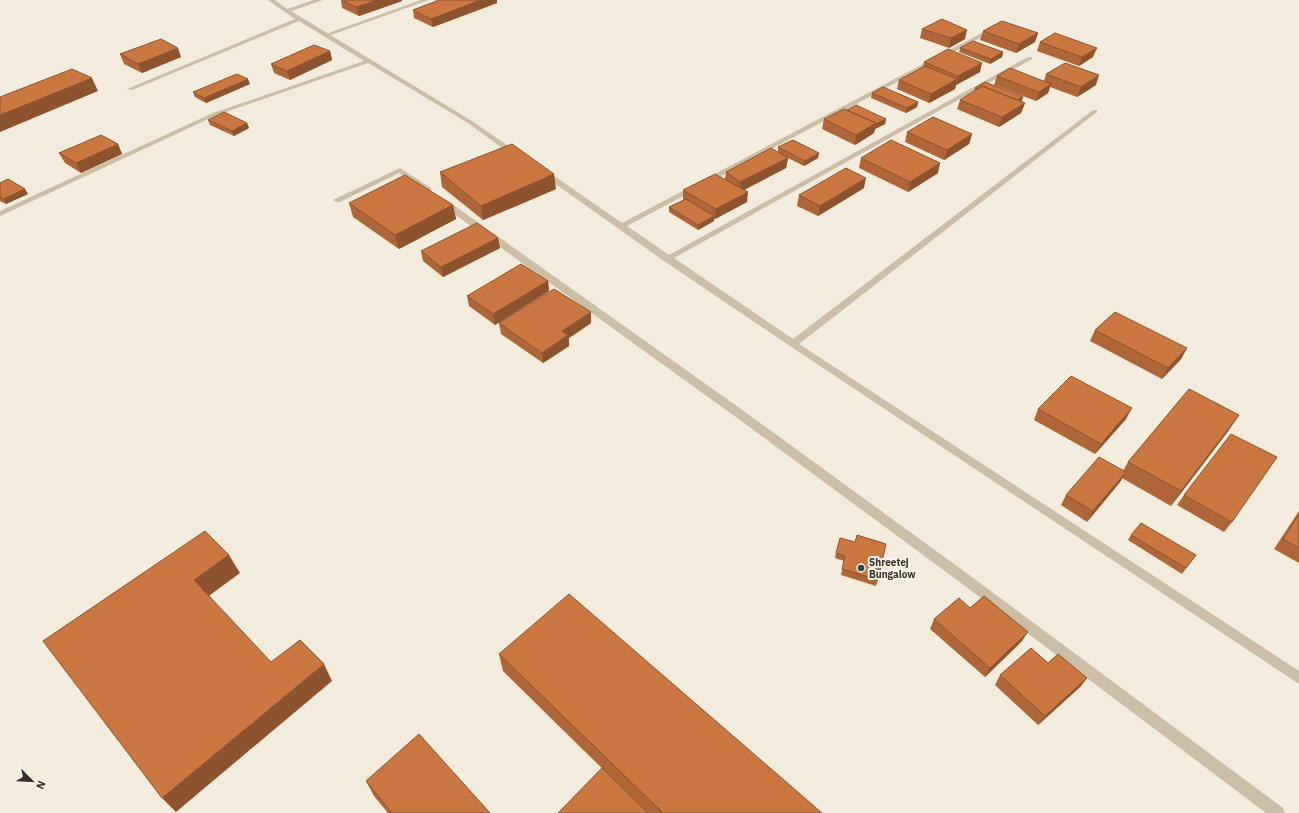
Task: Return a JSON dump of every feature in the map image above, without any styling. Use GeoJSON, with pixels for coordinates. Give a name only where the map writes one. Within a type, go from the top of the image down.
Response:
{"type":"FeatureCollection","features":[{"type":"Feature","properties":{"kind":"street"},"geometry":{"type":"LineString","coordinates":[[272,0],[286,11],[470,122],[622,226],[667,259],[793,344],[1299,678]]}},
{"type":"Feature","properties":{"kind":"street"},"geometry":{"type":"LineString","coordinates":[[286,11],[320,0]]}},
{"type":"Feature","properties":{"kind":"street"},"geometry":{"type":"LineString","coordinates":[[326,34],[426,0]]}},
{"type":"Feature","properties":{"kind":"street"},"geometry":{"type":"LineString","coordinates":[[130,89],[299,18]]}},
{"type":"Feature","properties":{"kind":"street"},"geometry":{"type":"LineString","coordinates":[[622,226],[999,25]]}},
{"type":"Feature","properties":{"kind":"street"},"geometry":{"type":"LineString","coordinates":[[667,259],[1030,58]]}},
{"type":"Feature","properties":{"kind":"street"},"geometry":{"type":"LineString","coordinates":[[0,214],[215,114],[369,61]]}},
{"type":"Feature","properties":{"kind":"street"},"geometry":{"type":"LineString","coordinates":[[793,344],[1095,111]]}},
{"type":"Feature","properties":{"kind":"street"},"geometry":{"type":"LineString","coordinates":[[337,200],[400,170],[743,416],[961,576],[1278,813]]}},
{"type":"Feature","properties":{"kind":"building"},"geometry":{"type":"Polygon","coordinates":[[[342,0],[378,0],[356,7],[342,0]]]}},
{"type":"Feature","properties":{"kind":"building"},"geometry":{"type":"Polygon","coordinates":[[[439,0],[481,0],[431,19],[413,10],[439,0]]]}},
{"type":"Feature","properties":{"kind":"building"},"geometry":{"type":"Polygon","coordinates":[[[942,19],[967,30],[951,38],[922,29],[942,19]]]}},
{"type":"Feature","properties":{"kind":"building"},"geometry":{"type":"Polygon","coordinates":[[[1002,21],[1038,33],[1019,44],[983,31],[1002,21]]]}},
{"type":"Feature","properties":{"kind":"building"},"geometry":{"type":"Polygon","coordinates":[[[1055,33],[1097,48],[1082,57],[1040,42],[1055,33]]]}},
{"type":"Feature","properties":{"kind":"building"},"geometry":{"type":"Polygon","coordinates":[[[161,39],[178,48],[138,64],[120,54],[161,39]]]}},
{"type":"Feature","properties":{"kind":"building"},"geometry":{"type":"Polygon","coordinates":[[[973,41],[1003,52],[991,59],[960,48],[973,41]]]}},
{"type":"Feature","properties":{"kind":"building"},"geometry":{"type":"Polygon","coordinates":[[[314,45],[330,51],[287,71],[271,64],[314,45]]]}},
{"type":"Feature","properties":{"kind":"building"},"geometry":{"type":"Polygon","coordinates":[[[948,49],[982,63],[958,76],[924,62],[948,49]]]}},
{"type":"Feature","properties":{"kind":"building"},"geometry":{"type":"Polygon","coordinates":[[[1065,63],[1099,75],[1081,87],[1046,74],[1065,63]]]}},
{"type":"Feature","properties":{"kind":"building"},"geometry":{"type":"Polygon","coordinates":[[[925,66],[957,79],[931,94],[899,80],[925,66]]]}},
{"type":"Feature","properties":{"kind":"building"},"geometry":{"type":"Polygon","coordinates":[[[1010,68],[1051,84],[1039,92],[997,76],[1010,68]]]}},
{"type":"Feature","properties":{"kind":"building"},"geometry":{"type":"Polygon","coordinates":[[[72,69],[92,78],[0,115],[0,97],[72,69]]]}},
{"type":"Feature","properties":{"kind":"building"},"geometry":{"type":"Polygon","coordinates":[[[237,74],[248,79],[204,98],[193,92],[237,74]]]}},
{"type":"Feature","properties":{"kind":"building"},"geometry":{"type":"Polygon","coordinates":[[[985,82],[1023,97],[1017,100],[982,86],[978,89],[975,88],[985,82]]]}},
{"type":"Feature","properties":{"kind":"building"},"geometry":{"type":"Polygon","coordinates":[[[982,86],[1025,103],[1002,117],[960,100],[982,86]]]}},
{"type":"Feature","properties":{"kind":"building"},"geometry":{"type":"Polygon","coordinates":[[[883,87],[918,102],[907,108],[872,93],[883,87]]]}},
{"type":"Feature","properties":{"kind":"building"},"geometry":{"type":"Polygon","coordinates":[[[856,105],[886,119],[876,124],[847,110],[856,105]]]}},
{"type":"Feature","properties":{"kind":"building"},"geometry":{"type":"Polygon","coordinates":[[[844,109],[876,123],[856,135],[824,119],[844,109]]]}},
{"type":"Feature","properties":{"kind":"building"},"geometry":{"type":"Polygon","coordinates":[[[224,112],[247,123],[232,131],[208,120],[224,112]]]}},
{"type":"Feature","properties":{"kind":"building"},"geometry":{"type":"Polygon","coordinates":[[[933,117],[972,134],[947,150],[907,132],[933,117]]]}},
{"type":"Feature","properties":{"kind":"building"},"geometry":{"type":"Polygon","coordinates":[[[101,135],[118,144],[76,163],[59,153],[101,135]]]}},
{"type":"Feature","properties":{"kind":"building"},"geometry":{"type":"Polygon","coordinates":[[[793,140],[819,153],[805,161],[778,147],[793,140]]]}},
{"type":"Feature","properties":{"kind":"building"},"geometry":{"type":"Polygon","coordinates":[[[891,140],[940,163],[910,182],[861,158],[891,140]]]}},
{"type":"Feature","properties":{"kind":"building"},"geometry":{"type":"Polygon","coordinates":[[[512,144],[554,174],[481,206],[440,172],[512,144]]]}},
{"type":"Feature","properties":{"kind":"building"},"geometry":{"type":"Polygon","coordinates":[[[771,148],[788,158],[740,182],[726,172],[771,148]]]}},
{"type":"Feature","properties":{"kind":"building"},"geometry":{"type":"Polygon","coordinates":[[[846,168],[866,178],[820,206],[799,195],[846,168]]]}},
{"type":"Feature","properties":{"kind":"building"},"geometry":{"type":"Polygon","coordinates":[[[715,174],[748,192],[716,209],[683,190],[715,174]]]}},
{"type":"Feature","properties":{"kind":"building"},"geometry":{"type":"Polygon","coordinates":[[[405,175],[453,205],[395,235],[349,203],[405,175]]]}},
{"type":"Feature","properties":{"kind":"building"},"geometry":{"type":"Polygon","coordinates":[[[8,179],[25,189],[3,199],[0,197],[0,183],[8,179]]]}},
{"type":"Feature","properties":{"kind":"building"},"geometry":{"type":"Polygon","coordinates":[[[686,199],[714,216],[698,225],[669,207],[686,199]]]}},
{"type":"Feature","properties":{"kind":"building"},"geometry":{"type":"Polygon","coordinates":[[[477,223],[498,238],[441,267],[421,251],[477,223]]]}},
{"type":"Feature","properties":{"kind":"building"},"geometry":{"type":"Polygon","coordinates":[[[521,264],[548,281],[493,314],[467,296],[521,264]]]}},
{"type":"Feature","properties":{"kind":"building"},"geometry":{"type":"Polygon","coordinates":[[[554,289],[591,312],[562,331],[568,335],[542,353],[499,323],[554,289]]]}},
{"type":"Feature","properties":{"kind":"building"},"geometry":{"type":"Polygon","coordinates":[[[1115,312],[1187,348],[1168,368],[1095,330],[1115,312]]]}},
{"type":"Feature","properties":{"kind":"building"},"geometry":{"type":"Polygon","coordinates":[[[1071,376],[1132,408],[1101,444],[1038,409],[1071,376]]]}},
{"type":"Feature","properties":{"kind":"building"},"geometry":{"type":"Polygon","coordinates":[[[1189,389],[1239,415],[1181,491],[1128,462],[1189,389]]]}},
{"type":"Feature","properties":{"kind":"building"},"geometry":{"type":"Polygon","coordinates":[[[1231,434],[1277,457],[1232,522],[1184,495],[1231,434]]]}},
{"type":"Feature","properties":{"kind":"building"},"geometry":{"type":"Polygon","coordinates":[[[1099,457],[1126,472],[1093,511],[1066,495],[1099,457]]]}},
{"type":"Feature","properties":{"kind":"building"},"geometry":{"type":"Polygon","coordinates":[[[1299,514],[1299,548],[1283,539],[1299,514]]]}},
{"type":"Feature","properties":{"kind":"building"},"geometry":{"type":"Polygon","coordinates":[[[1141,523],[1196,555],[1186,568],[1131,535],[1141,523]]]}},
{"type":"Feature","properties":{"kind":"building"},"geometry":{"type":"Polygon","coordinates":[[[205,531],[229,555],[194,580],[271,662],[300,640],[324,664],[162,798],[43,641],[205,531]]]}},
{"type":"Feature","properties":{"kind":"building","name":"Shreetej Bungalow"},"geometry":{"type":"Polygon","coordinates":[[[857,535],[886,544],[878,580],[842,569],[845,556],[836,553],[840,538],[855,542],[857,535]]]}},
{"type":"Feature","properties":{"kind":"building"},"geometry":{"type":"Polygon","coordinates":[[[569,594],[822,813],[663,813],[499,654],[569,594]]]}},
{"type":"Feature","properties":{"kind":"building"},"geometry":{"type":"Polygon","coordinates":[[[984,596],[1028,632],[990,668],[934,619],[959,598],[970,608],[984,596]]]}},
{"type":"Feature","properties":{"kind":"building"},"geometry":{"type":"Polygon","coordinates":[[[1031,648],[1048,663],[1058,654],[1087,678],[1045,716],[1000,675],[1031,648]]]}},
{"type":"Feature","properties":{"kind":"building"},"geometry":{"type":"Polygon","coordinates":[[[419,734],[490,813],[392,813],[366,781],[419,734]]]}},
{"type":"Feature","properties":{"kind":"building"},"geometry":{"type":"Polygon","coordinates":[[[602,768],[648,813],[558,813],[602,768]]]}},
{"type":"Feature","properties":{"kind":"place","name":"Shreetej Bungalow"},"geometry":{"type":"Point","coordinates":[861,568]}}]}
